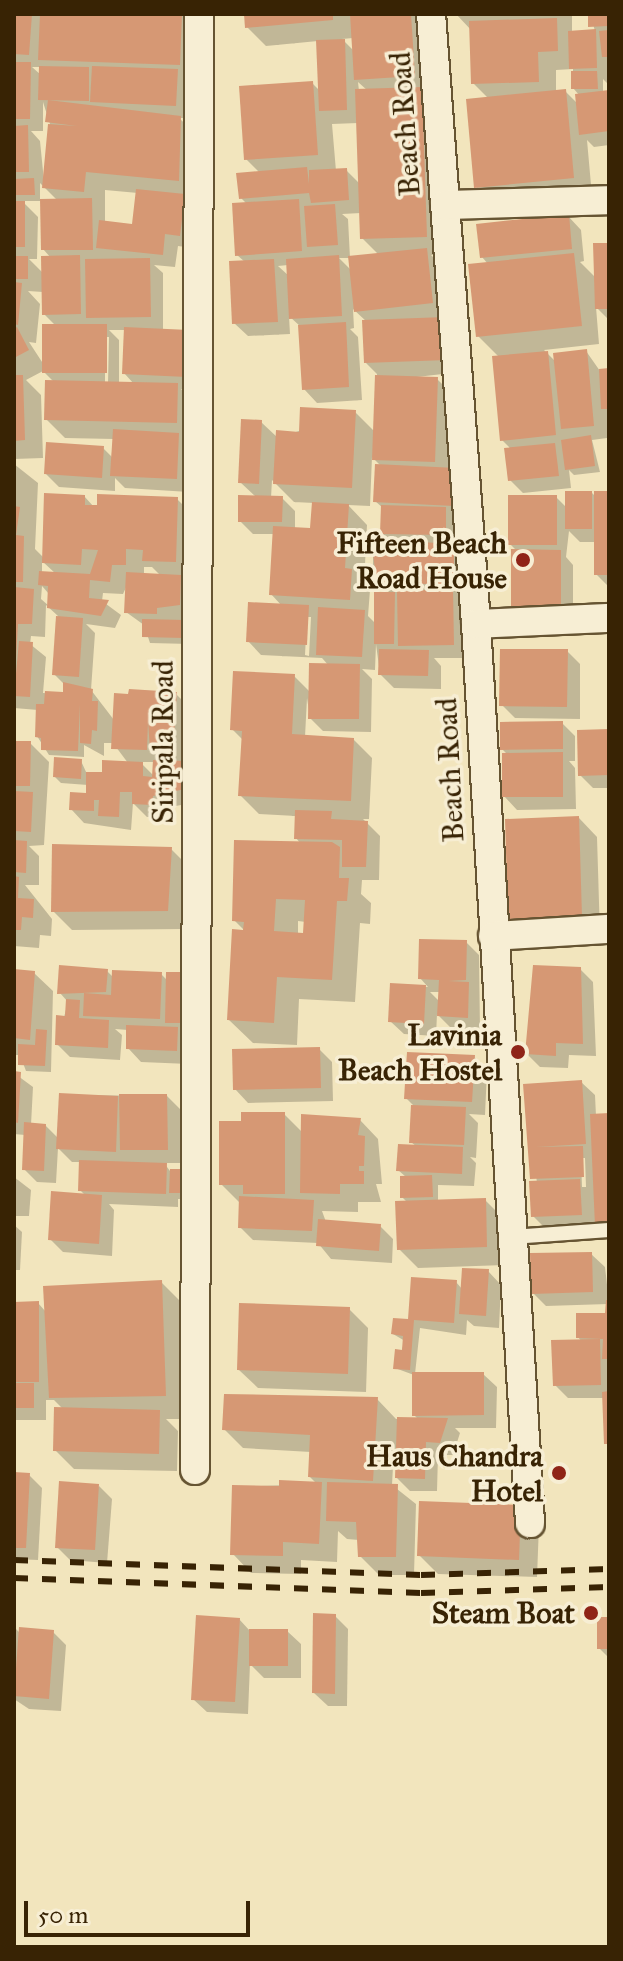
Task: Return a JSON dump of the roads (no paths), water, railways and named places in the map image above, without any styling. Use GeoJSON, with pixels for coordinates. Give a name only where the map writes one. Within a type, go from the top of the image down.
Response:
{"type":"FeatureCollection","features":[{"type":"Feature","properties":{"kind":"street","name":"Siripala Road"},"geometry":{"type":"LineString","coordinates":[[195,1470],[199,14]]}},
{"type":"Feature","properties":{"kind":"street","name":"Beach Road"},"geometry":{"type":"LineString","coordinates":[[431,14],[476,624],[530,1523]]}},
{"type":"Feature","properties":{"kind":"street"},"geometry":{"type":"LineString","coordinates":[[445,205],[609,200]]}},
{"type":"Feature","properties":{"kind":"street"},"geometry":{"type":"LineString","coordinates":[[476,624],[609,618]]}},
{"type":"Feature","properties":{"kind":"street"},"geometry":{"type":"LineString","coordinates":[[493,936],[609,929]]}},
{"type":"Feature","properties":{"kind":"lane"},"geometry":{"type":"LineString","coordinates":[[512,1237],[609,1230]]}},
{"type":"Feature","properties":{"kind":"railway"},"geometry":{"type":"LineString","coordinates":[[14,1560],[421,1575],[609,1569]]}},
{"type":"Feature","properties":{"kind":"railway"},"geometry":{"type":"LineString","coordinates":[[14,1578],[421,1593],[609,1587]]}},
{"type":"Feature","properties":{"kind":"place","name":"Fifteen Beach Road House"},"geometry":{"type":"Point","coordinates":[523,560]}},
{"type":"Feature","properties":{"kind":"place","name":"Lavinia Beach Hostel"},"geometry":{"type":"Point","coordinates":[518,1052]}},
{"type":"Feature","properties":{"kind":"place","name":"Haus Chandra Hotel"},"geometry":{"type":"Point","coordinates":[559,1473]}},
{"type":"Feature","properties":{"kind":"place","name":"Steam Boat"},"geometry":{"type":"Point","coordinates":[591,1613]}}]}
